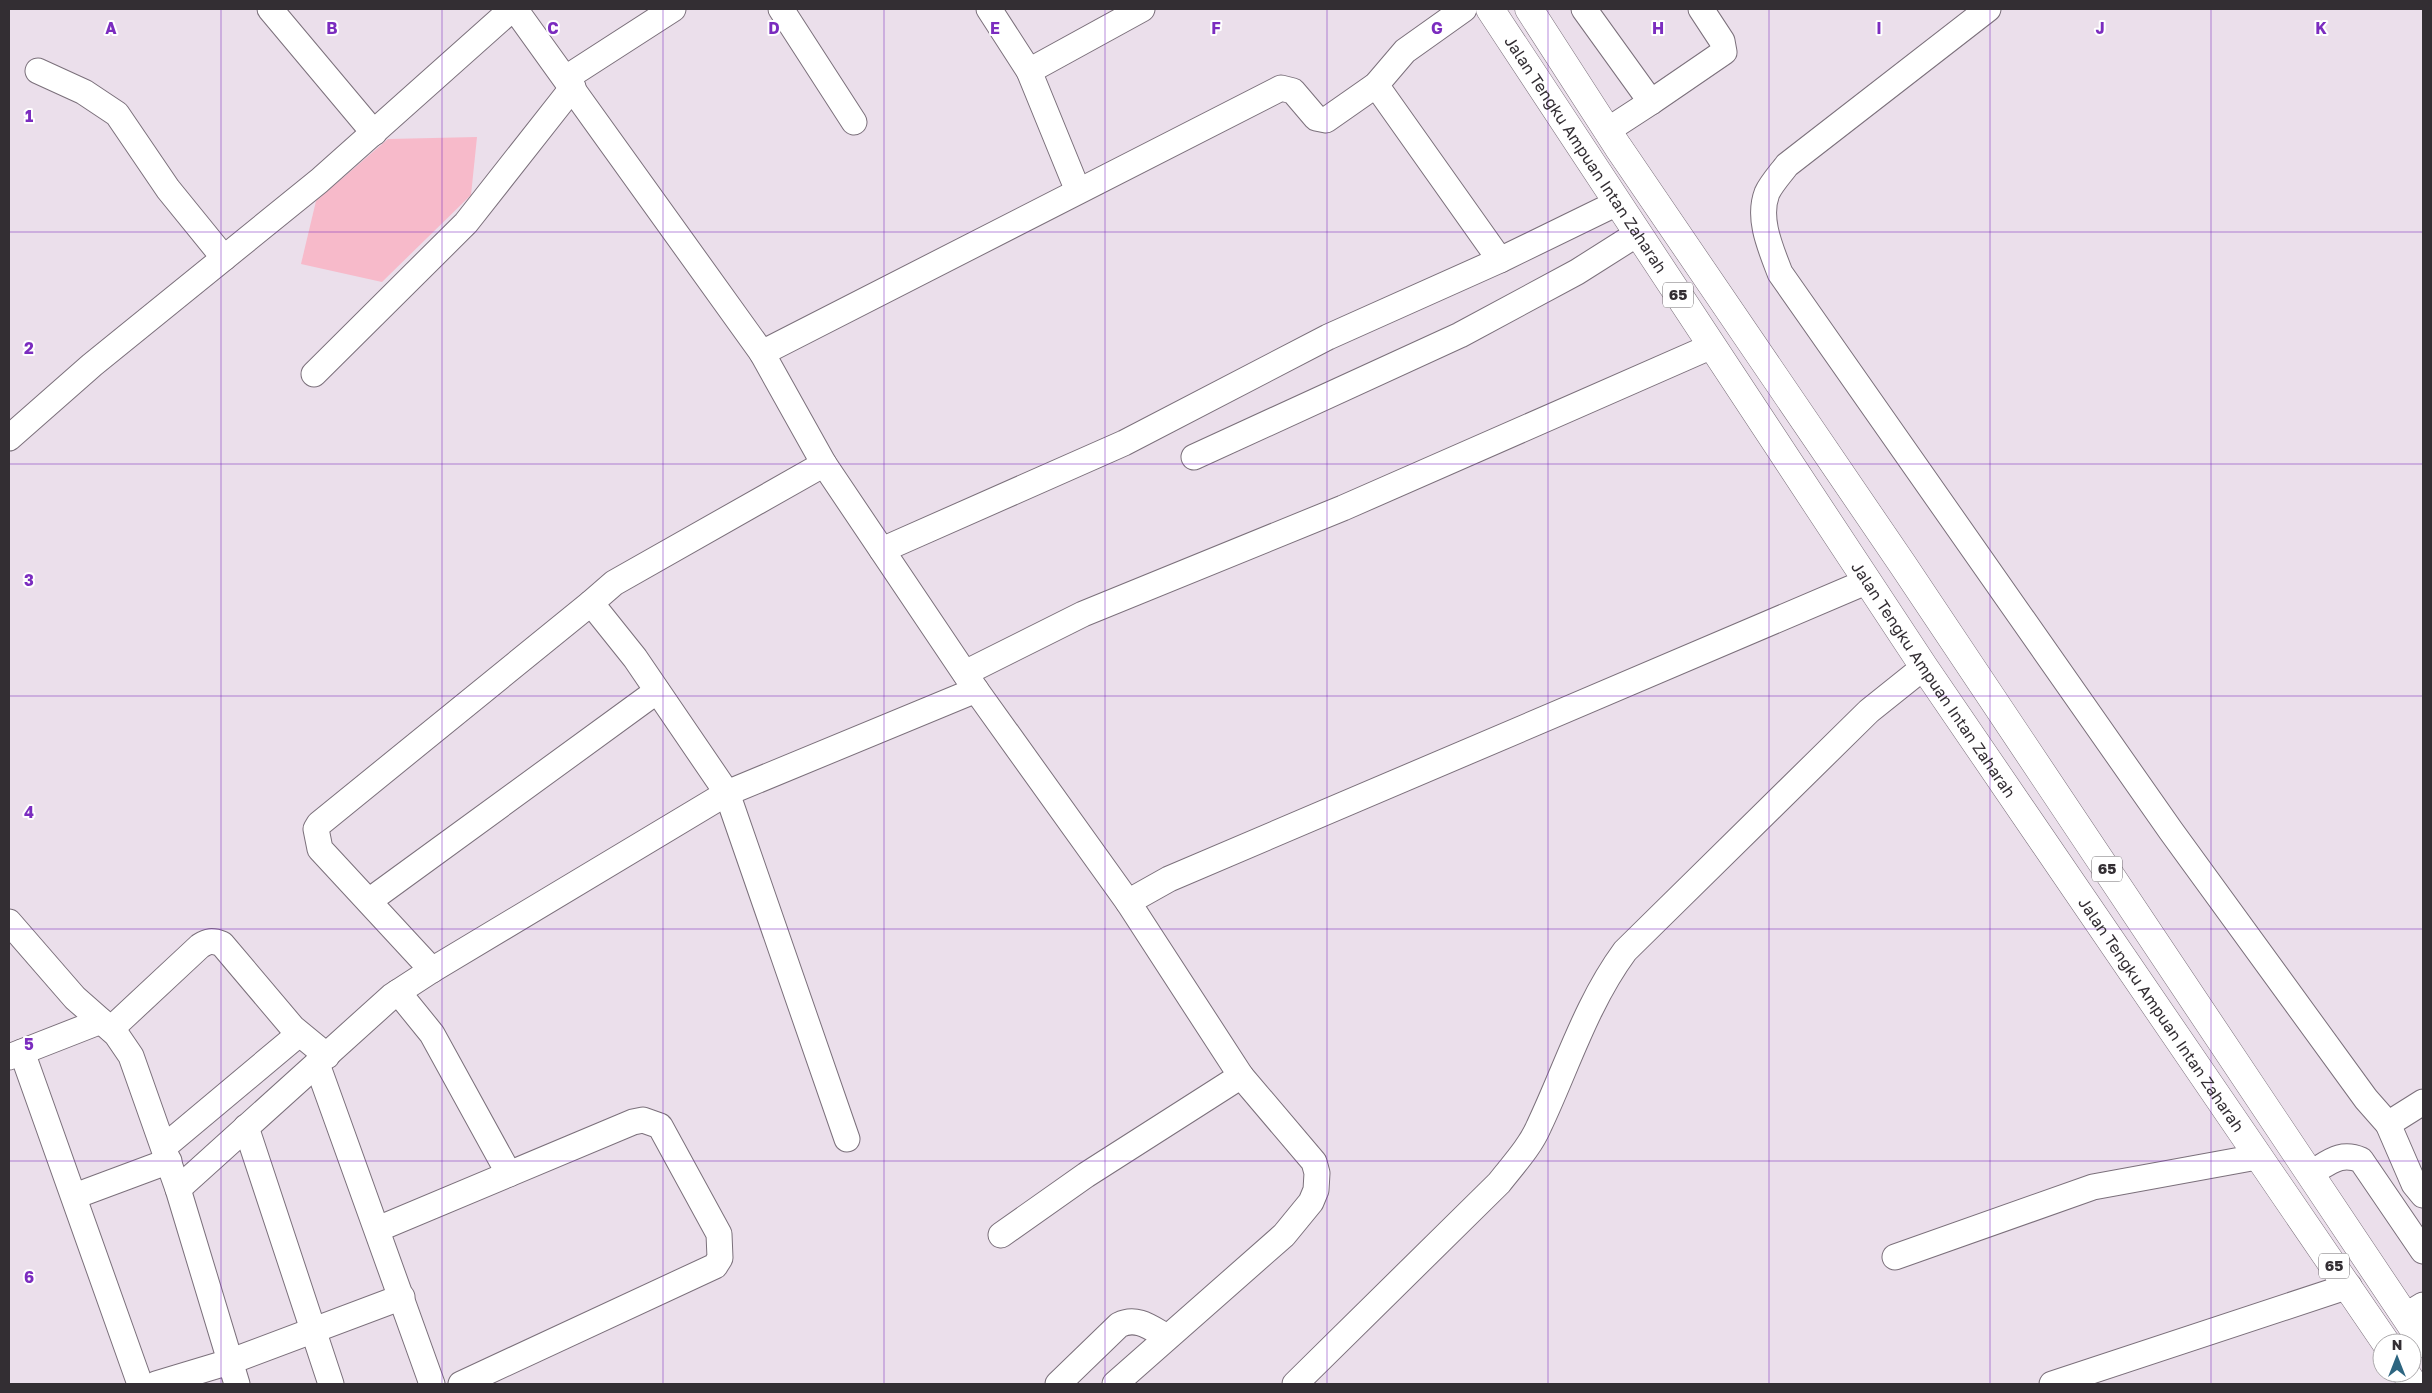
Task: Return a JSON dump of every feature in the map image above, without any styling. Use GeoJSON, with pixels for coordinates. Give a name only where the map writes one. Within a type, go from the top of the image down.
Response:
{"type":"FeatureCollection","features":[{"type":"Feature","properties":{"kind":"main road","name":"Jalan Tengku Ampuan Intan Zaharah"},"geometry":{"type":"LineString","coordinates":[[1490,9],[1924,667],[2280,1191],[2349,1286],[2380,1333]]}},
{"type":"Feature","properties":{"kind":"main road","name":"Jalan Tengku Ampuan Intan Zaharah"},"geometry":{"type":"LineString","coordinates":[[1529,9],[1608,130],[2311,1173],[2414,1310],[2423,1343]]}},
{"type":"Feature","properties":{"kind":"main road"},"geometry":{"type":"LineString","coordinates":[[1868,580],[1903,565]]}},
{"type":"Feature","properties":{"kind":"main road"},"geometry":{"type":"LineString","coordinates":[[2280,1191],[2311,1173]]}},
{"type":"Feature","properties":{"kind":"street"},"geometry":{"type":"LineString","coordinates":[[270,9],[374,133]]}},
{"type":"Feature","properties":{"kind":"street"},"geometry":{"type":"LineString","coordinates":[[9,438],[92,365],[319,181],[514,9],[570,83],[762,353],[824,464],[970,682],[1128,902],[1241,1076],[1314,1162],[1317,1173],[1316,1190],[1311,1202],[1284,1235],[1116,1384]]}},
{"type":"Feature","properties":{"kind":"street"},"geometry":{"type":"LineString","coordinates":[[314,374],[466,223],[570,83],[673,9]]}},
{"type":"Feature","properties":{"kind":"street"},"geometry":{"type":"LineString","coordinates":[[781,9],[854,122]]}},
{"type":"Feature","properties":{"kind":"street"},"geometry":{"type":"LineString","coordinates":[[988,9],[1029,71],[1078,191]]}},
{"type":"Feature","properties":{"kind":"street"},"geometry":{"type":"LineString","coordinates":[[1029,71],[1108,17],[1142,9]]}},
{"type":"Feature","properties":{"kind":"street"},"geometry":{"type":"LineString","coordinates":[[762,353],[1281,88],[1293,91],[1316,118],[1326,120],[1376,85],[1405,50],[1464,9]]}},
{"type":"Feature","properties":{"kind":"street"},"geometry":{"type":"LineString","coordinates":[[1584,9],[1650,102]]}},
{"type":"Feature","properties":{"kind":"street"},"geometry":{"type":"LineString","coordinates":[[1608,130],[1721,56],[1724,52],[1722,40],[1701,9]]}},
{"type":"Feature","properties":{"kind":"street"},"geometry":{"type":"LineString","coordinates":[[1988,9],[1788,165],[1767,193],[1764,221],[1769,244],[1780,273],[2171,831],[2366,1099],[2388,1124],[2414,1184],[2423,1195]]}},
{"type":"Feature","properties":{"kind":"street"},"geometry":{"type":"LineString","coordinates":[[38,71],[84,92],[117,114],[168,189],[224,258]]}},
{"type":"Feature","properties":{"kind":"street"},"geometry":{"type":"LineString","coordinates":[[1376,85],[1500,260]]}},
{"type":"Feature","properties":{"kind":"street"},"geometry":{"type":"LineString","coordinates":[[882,550],[1124,442],[1328,337],[1500,260],[1617,203]]}},
{"type":"Feature","properties":{"kind":"street"},"geometry":{"type":"LineString","coordinates":[[1194,457],[1460,334],[1577,272],[1637,234]]}},
{"type":"Feature","properties":{"kind":"street"},"geometry":{"type":"LineString","coordinates":[[178,1188],[398,992],[727,793],[970,682],[1083,614],[1343,508],[1712,346]]}},
{"type":"Feature","properties":{"kind":"street"},"geometry":{"type":"LineString","coordinates":[[432,970],[320,849],[316,835],[319,824],[614,583],[824,464]]}},
{"type":"Feature","properties":{"kind":"street"},"geometry":{"type":"LineString","coordinates":[[1128,902],[1169,879],[1868,580]]}},
{"type":"Feature","properties":{"kind":"street"},"geometry":{"type":"LineString","coordinates":[[590,603],[635,658],[727,793],[847,1138]]}},
{"type":"Feature","properties":{"kind":"street"},"geometry":{"type":"LineString","coordinates":[[1295,1384],[1499,1183],[1520,1157],[1538,1128],[1567,1057],[1605,981],[1625,951],[1869,711],[1924,667]]}},
{"type":"Feature","properties":{"kind":"street"},"geometry":{"type":"LineString","coordinates":[[368,902],[657,691]]}},
{"type":"Feature","properties":{"kind":"street"},"geometry":{"type":"LineString","coordinates":[[9,922],[75,998],[106,1025],[124,1044],[131,1056],[178,1188],[233,1373]]}},
{"type":"Feature","properties":{"kind":"street"},"geometry":{"type":"LineString","coordinates":[[140,1384],[74,1196],[13,1055],[106,1025],[208,941],[222,944],[322,1060],[432,1384]]}},
{"type":"Feature","properties":{"kind":"street"},"geometry":{"type":"LineString","coordinates":[[398,992],[432,1034],[509,1174]]}},
{"type":"Feature","properties":{"kind":"street"},"geometry":{"type":"LineString","coordinates":[[74,1196],[167,1154],[299,1034]]}},
{"type":"Feature","properties":{"kind":"street"},"geometry":{"type":"LineString","coordinates":[[1001,1235],[1086,1175],[1241,1076]]}},
{"type":"Feature","properties":{"kind":"street"},"geometry":{"type":"LineString","coordinates":[[2388,1124],[2423,1102]]}},
{"type":"Feature","properties":{"kind":"street"},"geometry":{"type":"LineString","coordinates":[[378,1229],[633,1122],[652,1122],[660,1126],[719,1234],[720,1258],[715,1266],[461,1384]]}},
{"type":"Feature","properties":{"kind":"street"},"geometry":{"type":"LineString","coordinates":[[246,1128],[331,1384]]}},
{"type":"Feature","properties":{"kind":"street"},"geometry":{"type":"LineString","coordinates":[[2311,1173],[2341,1156],[2350,1155],[2360,1160],[2423,1251]]}},
{"type":"Feature","properties":{"kind":"street"},"geometry":{"type":"LineString","coordinates":[[1895,1257],[2093,1187],[2257,1157]]}},
{"type":"Feature","properties":{"kind":"street"},"geometry":{"type":"LineString","coordinates":[[2052,1384],[2349,1286]]}},
{"type":"Feature","properties":{"kind":"street"},"geometry":{"type":"LineString","coordinates":[[156,1384],[233,1373],[312,1331],[402,1297]]}},
{"type":"Feature","properties":{"kind":"street"},"geometry":{"type":"LineString","coordinates":[[1058,1384],[1119,1325],[1126,1321],[1138,1321],[1167,1337]]}},
{"type":"Feature","properties":{"kind":"shaded area"},"geometry":{"type":"Polygon","coordinates":[[[477,137],[471,195],[382,282],[301,264],[316,201],[388,139],[477,137]]]}}]}
